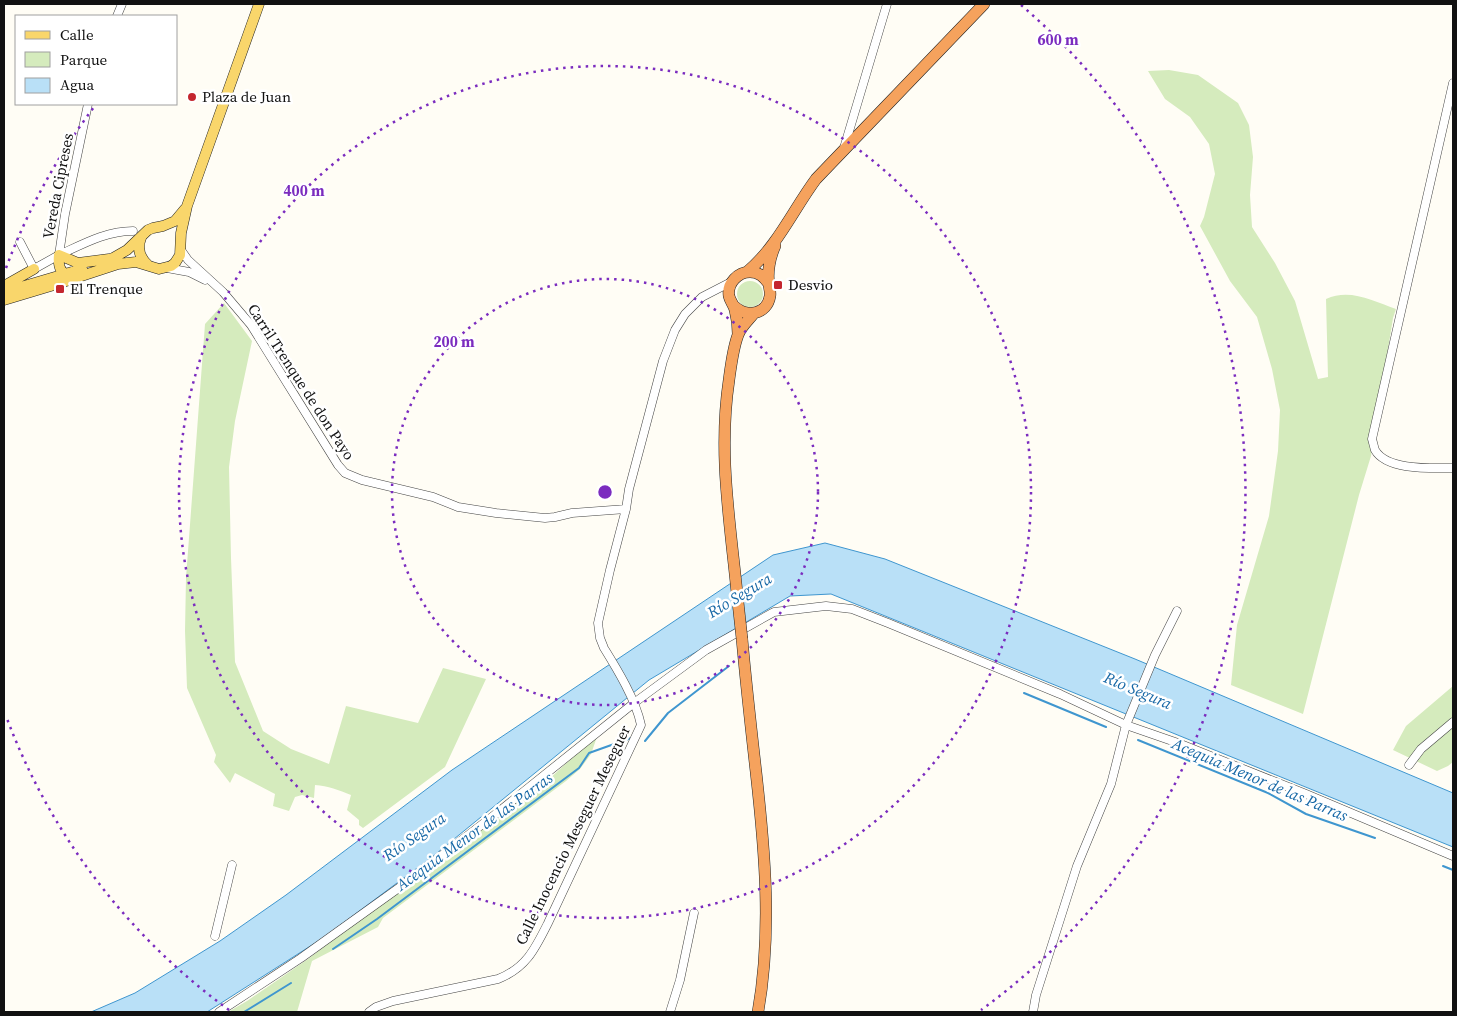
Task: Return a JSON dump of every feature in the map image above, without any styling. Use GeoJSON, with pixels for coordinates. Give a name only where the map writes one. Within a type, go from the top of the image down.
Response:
{"type":"FeatureCollection","features":[{"type":"Feature","properties":{"kind":"highway"},"geometry":{"type":"LineString","coordinates":[[738,334],[729,291],[733,281],[737,276],[747,272],[768,251],[816,179],[984,4]]}},
{"type":"Feature","properties":{"kind":"highway"},"geometry":{"type":"LineString","coordinates":[[758,1012],[764,970],[767,915],[765,860],[725,481],[724,446],[727,390],[738,334],[754,313],[764,308],[768,303],[770,291],[769,268],[772,252],[780,232]]}},
{"type":"Feature","properties":{"kind":"highway"},"geometry":{"type":"LineString","coordinates":[[747,272],[760,275],[769,284]]}},
{"type":"Feature","properties":{"kind":"highway"},"geometry":{"type":"LineString","coordinates":[[732,304],[743,313],[754,313]]}},
{"type":"Feature","properties":{"kind":"main road"},"geometry":{"type":"LineString","coordinates":[[113,258],[78,263],[59,255],[59,266],[65,274],[71,276],[127,262],[136,262],[155,268],[167,268],[178,259],[186,206],[259,4]]}},
{"type":"Feature","properties":{"kind":"main road"},"geometry":{"type":"LineString","coordinates":[[4,292],[113,258],[127,250],[137,234],[174,221],[186,206]]}},
{"type":"Feature","properties":{"kind":"main road"},"geometry":{"type":"LineString","coordinates":[[163,226],[172,230],[178,236],[181,245]]}},
{"type":"Feature","properties":{"kind":"main road"},"geometry":{"type":"LineString","coordinates":[[137,234],[141,257],[148,265]]}},
{"type":"Feature","properties":{"kind":"main road"},"geometry":{"type":"LineString","coordinates":[[4,286],[34,269]]}},
{"type":"Feature","properties":{"kind":"main road"},"geometry":{"type":"LineString","coordinates":[[4,300],[97,270]]}},
{"type":"Feature","properties":{"kind":"street"},"geometry":{"type":"LineString","coordinates":[[843,150],[887,4]]}},
{"type":"Feature","properties":{"kind":"street"},"geometry":{"type":"LineString","coordinates":[[1453,83],[1372,439],[1376,452],[1390,463],[1415,468],[1453,468]]}},
{"type":"Feature","properties":{"kind":"street","name":"Vereda Cipreses"},"geometry":{"type":"LineString","coordinates":[[59,255],[65,214],[88,105]]}},
{"type":"Feature","properties":{"kind":"street","name":"Vereda Cipreses"},"geometry":{"type":"LineString","coordinates":[[59,255],[95,238],[112,233],[137,234]]}},
{"type":"Feature","properties":{"kind":"street"},"geometry":{"type":"LineString","coordinates":[[20,242],[34,269],[59,255]]}},
{"type":"Feature","properties":{"kind":"street"},"geometry":{"type":"LineString","coordinates":[[181,245],[188,260],[223,292]]}},
{"type":"Feature","properties":{"kind":"street"},"geometry":{"type":"LineString","coordinates":[[167,268],[199,276],[223,292]]}},
{"type":"Feature","properties":{"kind":"street","name":"Calle Inocencio Meseguer Meseguer"},"geometry":{"type":"LineString","coordinates":[[369,1012],[376,1007],[393,1001],[498,979],[508,975],[519,968],[533,952],[548,923],[641,725],[634,703],[600,638],[598,623],[636,462],[663,361],[669,342],[685,314],[702,297],[733,281]]}},
{"type":"Feature","properties":{"kind":"street","name":"Carril Trenque de don Payo"},"geometry":{"type":"LineString","coordinates":[[223,292],[251,325],[338,465],[345,473],[362,480],[433,497],[458,507],[496,513],[555,518],[572,513],[626,509]]}},
{"type":"Feature","properties":{"kind":"street"},"geometry":{"type":"LineString","coordinates":[[710,292],[716,293],[732,304]]}},
{"type":"Feature","properties":{"kind":"street"},"geometry":{"type":"LineString","coordinates":[[219,1012],[301,958],[407,882],[498,813],[634,703],[706,650],[774,612],[826,606],[852,610],[1060,694],[1126,725],[1178,743],[1278,783],[1453,856]]}},
{"type":"Feature","properties":{"kind":"street"},"geometry":{"type":"LineString","coordinates":[[1033,1012],[1036,995],[1077,866],[1111,784],[1126,725],[1155,656],[1177,611]]}},
{"type":"Feature","properties":{"kind":"street"},"geometry":{"type":"LineString","coordinates":[[1409,764],[1421,749],[1453,722]]}},
{"type":"Feature","properties":{"kind":"street"},"geometry":{"type":"LineString","coordinates":[[215,936],[232,865]]}},
{"type":"Feature","properties":{"kind":"street"},"geometry":{"type":"LineString","coordinates":[[670,1012],[680,980],[694,913]]}},
{"type":"Feature","properties":{"kind":"green space"},"geometry":{"type":"Polygon","coordinates":[[[1169,70],[1198,75],[1238,103],[1249,125],[1253,157],[1250,195],[1252,227],[1275,263],[1295,301],[1318,379],[1328,377],[1326,299],[1335,296],[1353,295],[1396,309],[1371,456],[1359,495],[1303,714],[1231,685],[1237,625],[1269,516],[1278,451],[1280,410],[1272,369],[1257,317],[1230,281],[1200,226],[1215,174],[1209,144],[1190,117],[1165,99],[1148,71],[1169,70]]]}},
{"type":"Feature","properties":{"kind":"green space"},"geometry":{"type":"Polygon","coordinates":[[[750,281],[759,285],[763,294],[759,303],[750,307],[741,303],[737,294],[741,285],[750,281]]]}},
{"type":"Feature","properties":{"kind":"green space"},"geometry":{"type":"Polygon","coordinates":[[[224,303],[252,341],[235,421],[229,467],[231,558],[235,662],[263,731],[291,749],[329,764],[346,706],[418,723],[443,668],[486,679],[445,767],[363,828],[359,825],[359,820],[347,810],[351,795],[338,790],[315,785],[314,798],[302,795],[295,797],[289,811],[273,806],[275,794],[235,773],[230,783],[214,762],[216,755],[187,688],[186,578],[205,324],[224,303]]]}},
{"type":"Feature","properties":{"kind":"green space"},"geometry":{"type":"Polygon","coordinates":[[[1453,686],[1453,762],[1437,771],[1393,750],[1406,726],[1453,686]]]}},
{"type":"Feature","properties":{"kind":"green space"},"geometry":{"type":"Polygon","coordinates":[[[598,734],[591,754],[580,769],[566,781],[383,918],[378,927],[312,961],[297,1012],[228,1012],[308,959],[440,857],[547,781],[598,734]]]}},
{"type":"Feature","properties":{"kind":"water","name":"Río Segura"},"geometry":{"type":"Polygon","coordinates":[[[825,543],[885,559],[1135,659],[1453,793],[1453,847],[831,594],[790,596],[649,680],[432,857],[323,938],[207,1012],[91,1012],[135,993],[220,941],[286,895],[452,770],[773,555],[825,543]]]}},
{"type":"Feature","properties":{"kind":"waterway","name":"Acequia Menor de las Parras"},"geometry":{"type":"LineString","coordinates":[[645,741],[668,713],[729,666]]}},
{"type":"Feature","properties":{"kind":"waterway","name":"Acequia Menor de las Parras"},"geometry":{"type":"LineString","coordinates":[[1024,693],[1106,727]]}},
{"type":"Feature","properties":{"kind":"waterway","name":"Acequia Menor de las Parras"},"geometry":{"type":"LineString","coordinates":[[333,949],[377,919],[579,768],[589,753],[631,738]]}},
{"type":"Feature","properties":{"kind":"waterway","name":"Acequia Menor de las Parras"},"geometry":{"type":"LineString","coordinates":[[1138,740],[1268,793],[1306,814],[1375,838]]}},
{"type":"Feature","properties":{"kind":"waterway","name":"Acequia Menor de las Parras"},"geometry":{"type":"LineString","coordinates":[[1443,866],[1453,870]]}},
{"type":"Feature","properties":{"kind":"waterway","name":"Acequia Menor de las Parras"},"geometry":{"type":"LineString","coordinates":[[244,1012],[291,983]]}},
{"type":"Feature","properties":{"kind":"place","name":"Plaza de Juan"},"geometry":{"type":"Point","coordinates":[192,97]}},
{"type":"Feature","properties":{"kind":"place","name":"Desvio"},"geometry":{"type":"Point","coordinates":[778,285]}},
{"type":"Feature","properties":{"kind":"place","name":"El Trenque"},"geometry":{"type":"Point","coordinates":[60,289]}}]}
